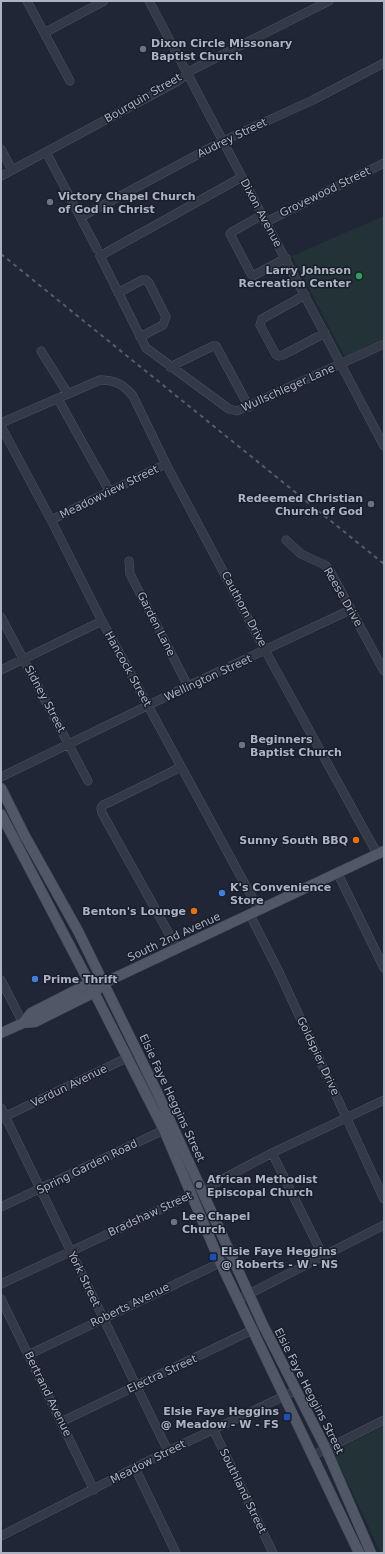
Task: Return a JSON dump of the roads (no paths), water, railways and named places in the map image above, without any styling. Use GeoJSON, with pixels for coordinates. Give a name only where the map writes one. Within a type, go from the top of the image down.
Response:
{"type":"FeatureCollection","features":[{"type":"Feature","properties":{"kind":"main road","name":"Elsie Faye Heggins Street"},"geometry":{"type":"LineString","coordinates":[[1,788],[25,836],[78,931],[104,983],[133,1055],[168,1128],[202,1190],[263,1325],[326,1449],[372,1553]]}},
{"type":"Feature","properties":{"kind":"main road","name":"Elsie Faye Heggins Street"},"geometry":{"type":"LineString","coordinates":[[1,814],[92,988],[133,1055]]}},
{"type":"Feature","properties":{"kind":"main road","name":"South 2nd Avenue"},"geometry":{"type":"LineString","coordinates":[[1,1033],[23,1023],[35,1022],[92,988],[250,915],[381,852]]}},
{"type":"Feature","properties":{"kind":"main road"},"geometry":{"type":"LineString","coordinates":[[67,938],[78,931]]}},
{"type":"Feature","properties":{"kind":"main road","name":"Elsie Faye Heggins Street"},"geometry":{"type":"LineString","coordinates":[[168,1128],[192,1194],[237,1300],[359,1553]]}},
{"type":"Feature","properties":{"kind":"street"},"geometry":{"type":"LineString","coordinates":[[28,1],[70,81]]}},
{"type":"Feature","properties":{"kind":"street"},"geometry":{"type":"LineString","coordinates":[[44,33],[104,1]]}},
{"type":"Feature","properties":{"kind":"street","name":"Dixon Avenue"},"geometry":{"type":"LineString","coordinates":[[149,1],[384,446]]}},
{"type":"Feature","properties":{"kind":"street","name":"Bourquin Street"},"geometry":{"type":"LineString","coordinates":[[1,176],[178,81],[187,73],[329,1]]}},
{"type":"Feature","properties":{"kind":"street","name":"Audrey Street"},"geometry":{"type":"LineString","coordinates":[[81,217],[223,141],[313,100],[384,63]]}},
{"type":"Feature","properties":{"kind":"street"},"geometry":{"type":"LineString","coordinates":[[1,149],[12,170]]}},
{"type":"Feature","properties":{"kind":"street","name":"Wullschleger Lane"},"geometry":{"type":"LineString","coordinates":[[46,152],[81,217],[146,348],[229,409],[237,411],[249,407],[384,344]]}},
{"type":"Feature","properties":{"kind":"street","name":"Grovewood Street"},"geometry":{"type":"LineString","coordinates":[[286,258],[253,276],[230,234],[384,163]]}},
{"type":"Feature","properties":{"kind":"street"},"geometry":{"type":"LineString","coordinates":[[98,252],[242,177]]}},
{"type":"Feature","properties":{"kind":"street"},"geometry":{"type":"LineString","coordinates":[[118,293],[142,280],[146,280],[149,283],[166,317],[163,325],[140,337]]}},
{"type":"Feature","properties":{"kind":"street"},"geometry":{"type":"LineString","coordinates":[[305,295],[262,319],[260,325],[276,355],[279,356],[325,333]]}},
{"type":"Feature","properties":{"kind":"street"},"geometry":{"type":"LineString","coordinates":[[170,367],[213,346],[216,346],[249,407]]}},
{"type":"Feature","properties":{"kind":"street"},"geometry":{"type":"LineString","coordinates":[[1,424],[68,394],[41,352]]}},
{"type":"Feature","properties":{"kind":"street","name":"Cauthorn Drive"},"geometry":{"type":"LineString","coordinates":[[68,394],[100,380],[111,380],[119,383],[133,396],[166,464],[265,650],[374,848],[381,852]]}},
{"type":"Feature","properties":{"kind":"street"},"geometry":{"type":"LineString","coordinates":[[58,399],[110,492]]}},
{"type":"Feature","properties":{"kind":"street","name":"Hancock Street"},"geometry":{"type":"LineString","coordinates":[[1,424],[102,621],[259,910]]}},
{"type":"Feature","properties":{"kind":"street","name":"Meadowview Street"},"geometry":{"type":"LineString","coordinates":[[51,520],[166,464]]}},
{"type":"Feature","properties":{"kind":"street","name":"Reese Drive"},"geometry":{"type":"LineString","coordinates":[[286,540],[301,554],[325,565],[330,571],[384,671]]}},
{"type":"Feature","properties":{"kind":"street","name":"Garden Lane"},"geometry":{"type":"LineString","coordinates":[[129,561],[130,574],[188,686]]}},
{"type":"Feature","properties":{"kind":"street","name":"Wellington Street"},"geometry":{"type":"LineString","coordinates":[[1,777],[188,686],[350,610]]}},
{"type":"Feature","properties":{"kind":"street","name":"Sidney Street"},"geometry":{"type":"LineString","coordinates":[[1,617],[88,781]]}},
{"type":"Feature","properties":{"kind":"street"},"geometry":{"type":"LineString","coordinates":[[1,670],[102,621]]}},
{"type":"Feature","properties":{"kind":"street"},"geometry":{"type":"LineString","coordinates":[[177,948],[102,813],[101,808],[110,802],[181,767]]}},
{"type":"Feature","properties":{"kind":"street"},"geometry":{"type":"LineString","coordinates":[[337,872],[384,968]]}},
{"type":"Feature","properties":{"kind":"street","name":"Goldspier Drive"},"geometry":{"type":"LineString","coordinates":[[250,915],[278,970],[384,1199]]}},
{"type":"Feature","properties":{"kind":"street"},"geometry":{"type":"LineString","coordinates":[[1,980],[23,1023]]}},
{"type":"Feature","properties":{"kind":"street","name":"Verdun Avenue"},"geometry":{"type":"LineString","coordinates":[[3,1118],[133,1055]]}},
{"type":"Feature","properties":{"kind":"street","name":"Bradshaw Street"},"geometry":{"type":"LineString","coordinates":[[1,1284],[70,1250],[202,1190],[272,1153],[384,1100]]}},
{"type":"Feature","properties":{"kind":"street","name":"York Street"},"geometry":{"type":"LineString","coordinates":[[1,1108],[3,1118],[40,1189],[168,1451]]}},
{"type":"Feature","properties":{"kind":"street","name":"Spring Garden Road"},"geometry":{"type":"LineString","coordinates":[[1,1207],[168,1128]]}},
{"type":"Feature","properties":{"kind":"street"},"geometry":{"type":"LineString","coordinates":[[272,1153],[323,1256]]}},
{"type":"Feature","properties":{"kind":"street"},"geometry":{"type":"LineString","coordinates":[[237,1300],[384,1225]]}},
{"type":"Feature","properties":{"kind":"street","name":"Roberts Avenue"},"geometry":{"type":"LineString","coordinates":[[28,1355],[232,1257]]}},
{"type":"Feature","properties":{"kind":"street","name":"Bertrand Avenue"},"geometry":{"type":"LineString","coordinates":[[1,1299],[94,1490]]}},
{"type":"Feature","properties":{"kind":"street","name":"Electra Street"},"geometry":{"type":"LineString","coordinates":[[61,1422],[263,1325]]}},
{"type":"Feature","properties":{"kind":"street","name":"Meadow Street"},"geometry":{"type":"LineString","coordinates":[[1,1536],[168,1451],[283,1395],[297,1390]]}},
{"type":"Feature","properties":{"kind":"street"},"geometry":{"type":"LineString","coordinates":[[312,1456],[384,1420]]}},
{"type":"Feature","properties":{"kind":"street","name":"Southland Street"},"geometry":{"type":"LineString","coordinates":[[213,1429],[274,1553]]}},
{"type":"Feature","properties":{"kind":"street"},"geometry":{"type":"LineString","coordinates":[[135,1468],[176,1553]]}},
{"type":"Feature","properties":{"kind":"railway"},"geometry":{"type":"LineString","coordinates":[[1,254],[384,564]]}},
{"type":"Feature","properties":{"kind":"place","name":"Dixon Circle Missonary Baptist Church"},"geometry":{"type":"Point","coordinates":[143,49]}},
{"type":"Feature","properties":{"kind":"place","name":"Victory Chapel Church of God in Christ"},"geometry":{"type":"Point","coordinates":[50,202]}},
{"type":"Feature","properties":{"kind":"place","name":"Larry Johnson Recreation Center"},"geometry":{"type":"Point","coordinates":[359,276]}},
{"type":"Feature","properties":{"kind":"place","name":"Redeemed Christian Church of God"},"geometry":{"type":"Point","coordinates":[371,504]}},
{"type":"Feature","properties":{"kind":"place","name":"Beginners Baptist Church"},"geometry":{"type":"Point","coordinates":[242,745]}},
{"type":"Feature","properties":{"kind":"place","name":"Sunny South BBQ"},"geometry":{"type":"Point","coordinates":[356,840]}},
{"type":"Feature","properties":{"kind":"place","name":"K's Convenience Store"},"geometry":{"type":"Point","coordinates":[222,893]}},
{"type":"Feature","properties":{"kind":"place","name":"Benton's Lounge"},"geometry":{"type":"Point","coordinates":[194,911]}},
{"type":"Feature","properties":{"kind":"place","name":"Prime Thrift"},"geometry":{"type":"Point","coordinates":[35,979]}},
{"type":"Feature","properties":{"kind":"place","name":"African Methodist Episcopal Church"},"geometry":{"type":"Point","coordinates":[199,1185]}},
{"type":"Feature","properties":{"kind":"place","name":"Lee Chapel Church"},"geometry":{"type":"Point","coordinates":[174,1222]}},
{"type":"Feature","properties":{"kind":"place","name":"Elsie Faye Heggins @ Roberts - W - NS"},"geometry":{"type":"Point","coordinates":[213,1257]}},
{"type":"Feature","properties":{"kind":"place","name":"Elsie Faye Heggins @ Meadow - W - FS"},"geometry":{"type":"Point","coordinates":[287,1417]}}]}
